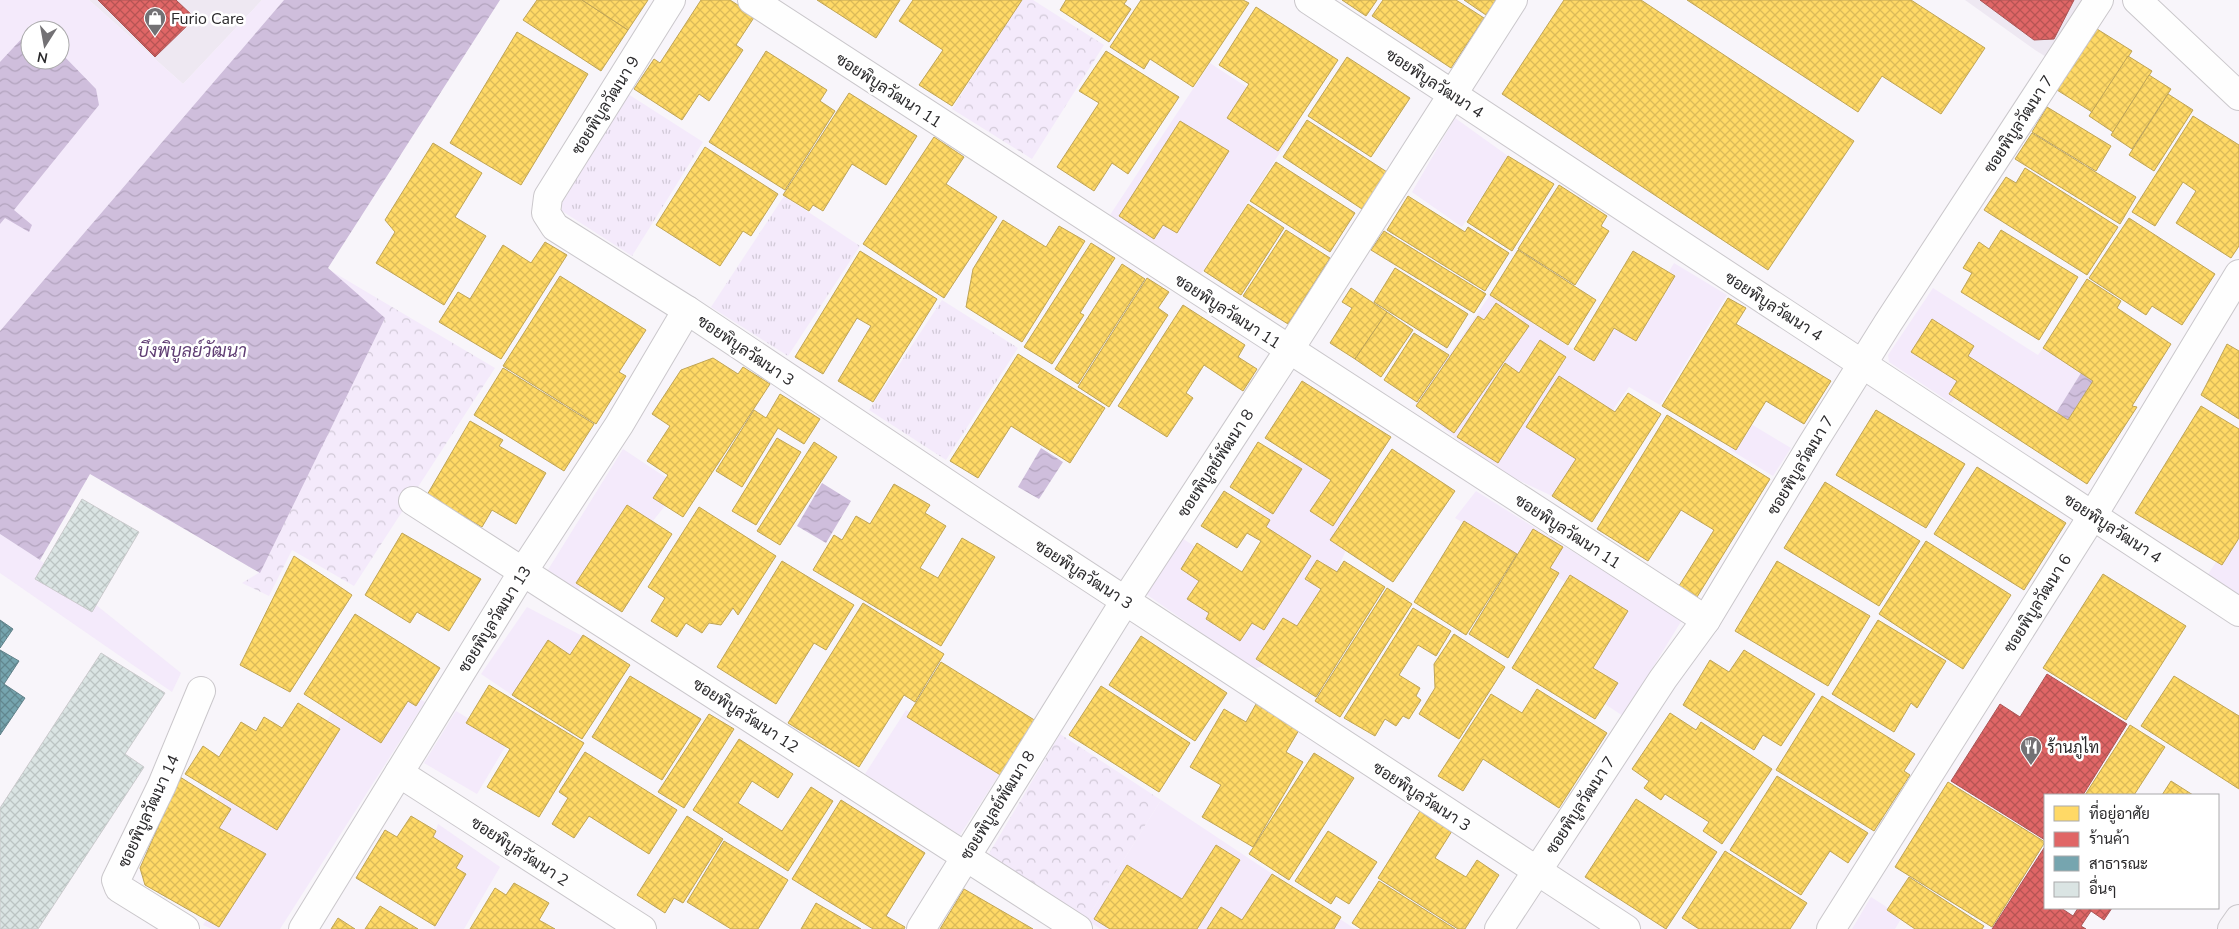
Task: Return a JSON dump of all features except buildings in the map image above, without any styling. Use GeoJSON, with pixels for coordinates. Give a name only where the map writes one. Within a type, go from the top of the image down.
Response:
{"type":"FeatureCollection","features":[{"type":"Feature","properties":{"kind":"street","name":"ซอยพิบูลวัฒนา 9"},"geometry":{"type":"LineString","coordinates":[[546,214],[548,196],[555,184],[671,0]]}},
{"type":"Feature","properties":{"kind":"street","name":"ซอยพิบูลวัฒนา 11"},"geometry":{"type":"LineString","coordinates":[[752,0],[1706,620]]}},
{"type":"Feature","properties":{"kind":"street","name":"ซอยพิบูลวัฒนา 4"},"geometry":{"type":"LineString","coordinates":[[1309,0],[2239,612]]}},
{"type":"Feature","properties":{"kind":"street","name":"ซอยพิบูลย์พัฒนา 8"},"geometry":{"type":"LineString","coordinates":[[921,929],[1125,601],[1289,350],[1512,0]]}},
{"type":"Feature","properties":{"kind":"street","name":"ซอยพิบูลวัฒนา 7"},"geometry":{"type":"LineString","coordinates":[[1499,929],[1663,679],[1706,620],[1862,365],[2099,0]]}},
{"type":"Feature","properties":{"kind":"street"},"geometry":{"type":"LineString","coordinates":[[2137,0],[2239,96]]}},
{"type":"Feature","properties":{"kind":"street","name":"ซอยพิบูลวัฒนา 3"},"geometry":{"type":"LineString","coordinates":[[546,214],[555,227],[687,310],[1125,601],[1626,929]]}},
{"type":"Feature","properties":{"kind":"street","name":"ซอยพิบูลวัฒนา 6"},"geometry":{"type":"LineString","coordinates":[[1831,929],[2093,515],[2239,274]]}},
{"type":"Feature","properties":{"kind":"street","name":"ซอยพิบูลวัฒนา 13"},"geometry":{"type":"LineString","coordinates":[[303,929],[522,573],[619,424],[687,310]]}},
{"type":"Feature","properties":{"kind":"street","name":"ซอยพิบูลวัฒนา 12"},"geometry":{"type":"LineString","coordinates":[[413,501],[522,573],[1078,929]]}},
{"type":"Feature","properties":{"kind":"street","name":"ซอยพิบูลวัฒนา 14"},"geometry":{"type":"LineString","coordinates":[[185,929],[119,888],[116,880],[162,785],[201,691]]}},
{"type":"Feature","properties":{"kind":"street","name":"ซอยพิบูลวัฒนา 2"},"geometry":{"type":"LineString","coordinates":[[399,773],[642,929]]}},
{"type":"Feature","properties":{"kind":"street"},"geometry":{"type":"LineString","coordinates":[[2232,929],[2239,919]]}},
{"type":"Feature","properties":{"kind":"shaded area"},"geometry":{"type":"Polygon","coordinates":[[[89,0],[262,0],[183,84],[89,0]]]}},
{"type":"Feature","properties":{"kind":"shaded area"},"geometry":{"type":"Polygon","coordinates":[[[1965,0],[2084,0],[2048,58],[1965,0]]]}},
{"type":"Feature","properties":{"kind":"green space"},"geometry":{"type":"Polygon","coordinates":[[[0,0],[89,0],[183,84],[262,0],[284,0],[0,331],[0,0]]]}},
{"type":"Feature","properties":{"kind":"green space"},"geometry":{"type":"Polygon","coordinates":[[[1021,0],[1033,0],[1104,45],[1032,159],[952,109],[1021,0]]]}},
{"type":"Feature","properties":{"kind":"green space"},"geometry":{"type":"Polygon","coordinates":[[[1210,63],[1300,122],[1199,277],[1108,218],[1210,63]]]}},
{"type":"Feature","properties":{"kind":"green space"},"geometry":{"type":"Polygon","coordinates":[[[628,94],[703,142],[632,256],[562,211],[562,203],[628,94]]]}},
{"type":"Feature","properties":{"kind":"green space"},"geometry":{"type":"Polygon","coordinates":[[[1455,118],[1508,156],[1462,227],[1412,192],[1455,118]]]}},
{"type":"Feature","properties":{"kind":"green space"},"geometry":{"type":"Polygon","coordinates":[[[784,196],[860,246],[788,356],[711,307],[784,196]]]}},
{"type":"Feature","properties":{"kind":"green space"},"geometry":{"type":"Polygon","coordinates":[[[1674,263],[1727,295],[1660,405],[1629,387],[1552,496],[1493,468],[1415,405],[1490,295],[1586,358],[1609,319],[1633,333],[1674,263]]]}},
{"type":"Feature","properties":{"kind":"green space"},"geometry":{"type":"Polygon","coordinates":[[[328,269],[495,368],[354,586],[292,550],[269,596],[242,583],[260,572],[328,269]]]}},
{"type":"Feature","properties":{"kind":"green space"},"geometry":{"type":"Polygon","coordinates":[[[1933,288],[2038,355],[2043,348],[2081,373],[2056,413],[1983,366],[1951,403],[1889,362],[1888,355],[1933,288]]]}},
{"type":"Feature","properties":{"kind":"green space"},"geometry":{"type":"Polygon","coordinates":[[[942,300],[1018,348],[946,460],[869,410],[942,300]]]}},
{"type":"Feature","properties":{"kind":"green space"},"geometry":{"type":"Polygon","coordinates":[[[1746,421],[1791,448],[1773,476],[1729,449],[1746,421]]]}},
{"type":"Feature","properties":{"kind":"green space"},"geometry":{"type":"Polygon","coordinates":[[[1301,446],[1370,496],[1299,656],[1253,669],[1146,594],[1182,538],[1246,581],[1271,545],[1251,519],[1301,446]]]}},
{"type":"Feature","properties":{"kind":"green space"},"geometry":{"type":"Polygon","coordinates":[[[623,449],[680,487],[648,527],[577,590],[546,573],[623,449]]]}},
{"type":"Feature","properties":{"kind":"green space"},"geometry":{"type":"Polygon","coordinates":[[[1476,491],[1682,620],[1623,716],[1566,678],[1614,610],[1455,518],[1476,491]]]}},
{"type":"Feature","properties":{"kind":"green space"},"geometry":{"type":"Polygon","coordinates":[[[0,534],[40,560],[181,673],[172,692],[0,573],[0,534]]]}},
{"type":"Feature","properties":{"kind":"green space"},"geometry":{"type":"Polygon","coordinates":[[[2233,536],[2239,540],[2239,598],[2207,576],[2233,536]]]}},
{"type":"Feature","properties":{"kind":"green space"},"geometry":{"type":"Polygon","coordinates":[[[527,607],[590,640],[521,701],[481,674],[527,607]]]}},
{"type":"Feature","properties":{"kind":"green space"},"geometry":{"type":"Polygon","coordinates":[[[360,667],[425,702],[280,929],[212,929],[203,925],[244,861],[199,833],[224,786],[270,814],[360,667]]]}},
{"type":"Feature","properties":{"kind":"green space"},"geometry":{"type":"Polygon","coordinates":[[[906,710],[1002,770],[960,835],[865,774],[906,710]]]}},
{"type":"Feature","properties":{"kind":"green space"},"geometry":{"type":"Polygon","coordinates":[[[456,711],[508,742],[477,794],[424,763],[456,711]]]}},
{"type":"Feature","properties":{"kind":"green space"},"geometry":{"type":"Polygon","coordinates":[[[1060,734],[1161,800],[1086,920],[987,857],[1060,734]]]}},
{"type":"Feature","properties":{"kind":"green space"},"geometry":{"type":"Polygon","coordinates":[[[1161,800],[1355,929],[1101,929],[1086,920],[1161,800]]]}},
{"type":"Feature","properties":{"kind":"green space"},"geometry":{"type":"Polygon","coordinates":[[[438,824],[500,867],[464,929],[434,929],[430,848],[438,824]]]}},
{"type":"Feature","properties":{"kind":"green space"},"geometry":{"type":"Polygon","coordinates":[[[1871,897],[1902,917],[1895,929],[1852,929],[1871,897]]]}},
{"type":"Feature","properties":{"kind":"water","name":"บึงพิบูลย์วัฒนา"},"geometry":{"type":"Polygon","coordinates":[[[284,0],[500,0],[328,268],[385,318],[260,573],[90,474],[40,560],[0,534],[0,331],[284,0]]]}},
{"type":"Feature","properties":{"kind":"water"},"geometry":{"type":"Polygon","coordinates":[[[20,40],[20,70],[70,70],[70,62],[96,89],[99,105],[14,210],[32,225],[29,232],[5,218],[0,224],[0,62],[20,40]]]}},
{"type":"Feature","properties":{"kind":"water"},"geometry":{"type":"Polygon","coordinates":[[[2081,373],[2093,381],[2068,420],[2056,413],[2081,373]]]}},
{"type":"Feature","properties":{"kind":"water"},"geometry":{"type":"Polygon","coordinates":[[[1041,448],[1063,462],[1039,499],[1018,487],[1041,448]]]}},
{"type":"Feature","properties":{"kind":"water"},"geometry":{"type":"Polygon","coordinates":[[[822,483],[851,501],[826,543],[797,526],[822,483]]]}},
{"type":"Feature","properties":{"kind":"place","name":"Furio Care"},"geometry":{"type":"Point","coordinates":[155,37]}},
{"type":"Feature","properties":{"kind":"place","name":"ร้านภูไท"},"geometry":{"type":"Point","coordinates":[2031,766]}}]}
